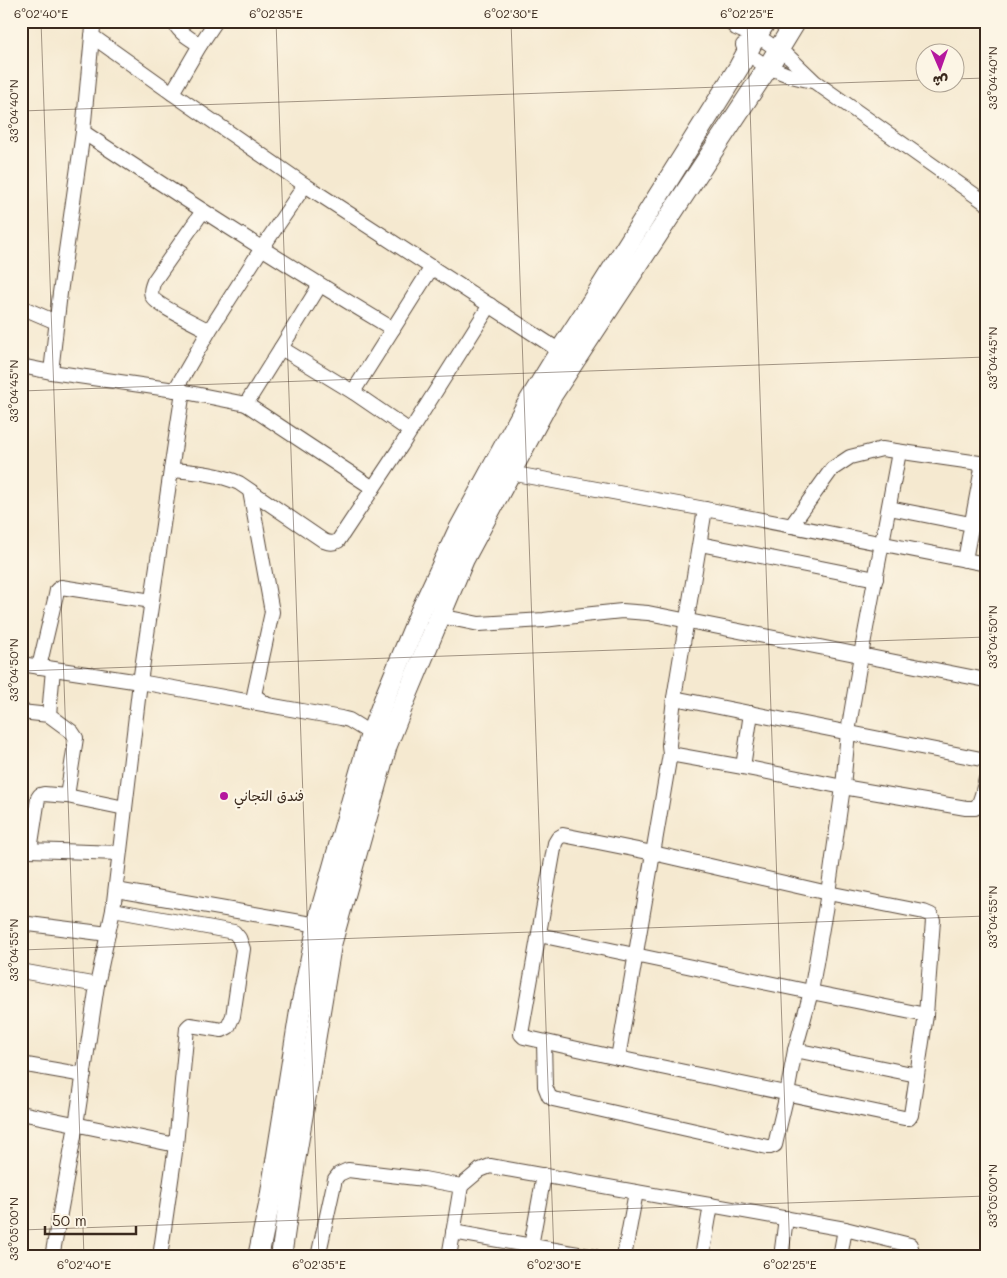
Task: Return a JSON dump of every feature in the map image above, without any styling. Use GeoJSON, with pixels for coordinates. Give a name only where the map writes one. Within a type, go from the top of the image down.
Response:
{"type":"FeatureCollection","features":[{"type":"Feature","properties":{"kind":"highway"},"geometry":{"type":"LineString","coordinates":[[258,1257],[269,1205],[300,1010],[318,925],[353,796],[440,616],[464,559],[552,396],[796,21]]}},
{"type":"Feature","properties":{"kind":"highway"},"geometry":{"type":"LineString","coordinates":[[281,1257],[331,945],[362,831],[386,692],[458,531],[525,408],[756,37]]}},
{"type":"Feature","properties":{"kind":"street"},"geometry":{"type":"LineString","coordinates":[[51,372],[56,322],[83,132],[94,21]]}},
{"type":"Feature","properties":{"kind":"street"},"geometry":{"type":"LineString","coordinates":[[174,21],[175,25],[182,32],[200,45]]}},
{"type":"Feature","properties":{"kind":"street"},"geometry":{"type":"LineString","coordinates":[[172,93],[216,21]]}},
{"type":"Feature","properties":{"kind":"street"},"geometry":{"type":"LineString","coordinates":[[733,25],[756,37],[773,58]]}},
{"type":"Feature","properties":{"kind":"street"},"geometry":{"type":"LineString","coordinates":[[92,36],[306,185],[560,351]]}},
{"type":"Feature","properties":{"kind":"street"},"geometry":{"type":"LineString","coordinates":[[756,37],[773,58],[792,76],[815,82],[986,203]]}},
{"type":"Feature","properties":{"kind":"street"},"geometry":{"type":"LineString","coordinates":[[83,132],[320,286],[393,329]]}},
{"type":"Feature","properties":{"kind":"street"},"geometry":{"type":"LineString","coordinates":[[52,1257],[76,1125],[97,985],[116,890],[140,682],[171,470],[179,391],[209,331],[262,248],[306,185]]}},
{"type":"Feature","properties":{"kind":"street"},"geometry":{"type":"LineString","coordinates":[[203,211],[154,281],[151,295],[162,306],[209,331]]}},
{"type":"Feature","properties":{"kind":"street"},"geometry":{"type":"LineString","coordinates":[[353,392],[432,268]]}},
{"type":"Feature","properties":{"kind":"street"},"geometry":{"type":"LineString","coordinates":[[246,404],[320,286]]}},
{"type":"Feature","properties":{"kind":"street"},"geometry":{"type":"LineString","coordinates":[[171,470],[226,477],[239,483],[324,541],[331,544],[338,541],[490,305]]}},
{"type":"Feature","properties":{"kind":"street"},"geometry":{"type":"LineString","coordinates":[[21,307],[56,322]]}},
{"type":"Feature","properties":{"kind":"street"},"geometry":{"type":"LineString","coordinates":[[281,348],[353,392],[410,431]]}},
{"type":"Feature","properties":{"kind":"street"},"geometry":{"type":"LineString","coordinates":[[21,366],[179,391],[246,404],[373,488]]}},
{"type":"Feature","properties":{"kind":"street"},"geometry":{"type":"LineString","coordinates":[[792,526],[832,469],[850,457],[882,449],[984,463],[979,526],[965,560]]}},
{"type":"Feature","properties":{"kind":"street"},"geometry":{"type":"LineString","coordinates":[[544,1042],[545,1086],[549,1096],[553,1099],[767,1147],[775,1145],[795,1050],[811,992],[828,894],[843,787],[848,732],[899,452]]}},
{"type":"Feature","properties":{"kind":"street"},"geometry":{"type":"LineString","coordinates":[[510,473],[986,564]]}},
{"type":"Feature","properties":{"kind":"street"},"geometry":{"type":"LineString","coordinates":[[250,491],[272,612],[254,695],[266,705]]}},
{"type":"Feature","properties":{"kind":"street"},"geometry":{"type":"LineString","coordinates":[[889,508],[979,526]]}},
{"type":"Feature","properties":{"kind":"street"},"geometry":{"type":"LineString","coordinates":[[618,1058],[670,754],[674,698],[705,510]]}},
{"type":"Feature","properties":{"kind":"street"},"geometry":{"type":"LineString","coordinates":[[700,544],[876,579]]}},
{"type":"Feature","properties":{"kind":"street"},"geometry":{"type":"LineString","coordinates":[[39,667],[57,590],[61,587],[152,602]]}},
{"type":"Feature","properties":{"kind":"street"},"geometry":{"type":"LineString","coordinates":[[440,616],[478,624],[544,620],[622,611],[648,613],[986,680]]}},
{"type":"Feature","properties":{"kind":"street"},"geometry":{"type":"LineString","coordinates":[[21,664],[140,682],[349,720],[379,739]]}},
{"type":"Feature","properties":{"kind":"street"},"geometry":{"type":"LineString","coordinates":[[50,715],[54,669]]}},
{"type":"Feature","properties":{"kind":"street"},"geometry":{"type":"LineString","coordinates":[[674,698],[986,760]]}},
{"type":"Feature","properties":{"kind":"street"},"geometry":{"type":"LineString","coordinates":[[21,712],[50,715],[72,732],[76,738],[67,796]]}},
{"type":"Feature","properties":{"kind":"street"},"geometry":{"type":"LineString","coordinates":[[743,767],[751,713]]}},
{"type":"Feature","properties":{"kind":"street"},"geometry":{"type":"LineString","coordinates":[[670,754],[966,808],[977,807],[986,779]]}},
{"type":"Feature","properties":{"kind":"street"},"geometry":{"type":"LineString","coordinates":[[119,853],[26,850],[40,795],[67,796],[125,808]]}},
{"type":"Feature","properties":{"kind":"street"},"geometry":{"type":"LineString","coordinates":[[563,835],[653,854],[828,894],[924,912],[931,915],[933,920],[926,1015],[912,1111],[908,1118],[524,1037],[522,1034],[539,935],[556,843],[560,836],[563,835]]}},
{"type":"Feature","properties":{"kind":"street"},"geometry":{"type":"LineString","coordinates":[[116,890],[318,925]]}},
{"type":"Feature","properties":{"kind":"street"},"geometry":{"type":"LineString","coordinates":[[113,910],[234,932],[239,938],[243,950],[233,1016],[228,1027],[222,1030],[190,1025],[187,1028],[176,1145],[160,1257]]}},
{"type":"Feature","properties":{"kind":"street"},"geometry":{"type":"LineString","coordinates":[[21,923],[108,934]]}},
{"type":"Feature","properties":{"kind":"street"},"geometry":{"type":"LineString","coordinates":[[539,935],[926,1015]]}},
{"type":"Feature","properties":{"kind":"street"},"geometry":{"type":"LineString","coordinates":[[21,971],[97,985]]}},
{"type":"Feature","properties":{"kind":"street"},"geometry":{"type":"LineString","coordinates":[[795,1050],[917,1075]]}},
{"type":"Feature","properties":{"kind":"street"},"geometry":{"type":"LineString","coordinates":[[21,1064],[84,1075]]}},
{"type":"Feature","properties":{"kind":"street"},"geometry":{"type":"LineString","coordinates":[[21,1113],[176,1145]]}},
{"type":"Feature","properties":{"kind":"street"},"geometry":{"type":"LineString","coordinates":[[449,1257],[461,1186],[480,1170],[490,1166],[845,1228],[910,1245],[911,1257]]}},
{"type":"Feature","properties":{"kind":"street"},"geometry":{"type":"LineString","coordinates":[[318,1257],[335,1178],[339,1174],[348,1170],[431,1180],[461,1186]]}},
{"type":"Feature","properties":{"kind":"street"},"geometry":{"type":"LineString","coordinates":[[530,1251],[544,1176]]}},
{"type":"Feature","properties":{"kind":"street"},"geometry":{"type":"LineString","coordinates":[[624,1257],[636,1192]]}},
{"type":"Feature","properties":{"kind":"street"},"geometry":{"type":"LineString","coordinates":[[702,1257],[711,1205]]}},
{"type":"Feature","properties":{"kind":"street"},"geometry":{"type":"LineString","coordinates":[[780,1257],[786,1218]]}},
{"type":"Feature","properties":{"kind":"street"},"geometry":{"type":"LineString","coordinates":[[840,1257],[845,1228]]}},
{"type":"Feature","properties":{"kind":"street"},"geometry":{"type":"LineString","coordinates":[[453,1232],[530,1251],[595,1257]]}},
{"type":"Feature","properties":{"kind":"place","name":"فندق التجاني"},"geometry":{"type":"Point","coordinates":[224,796]}}]}
